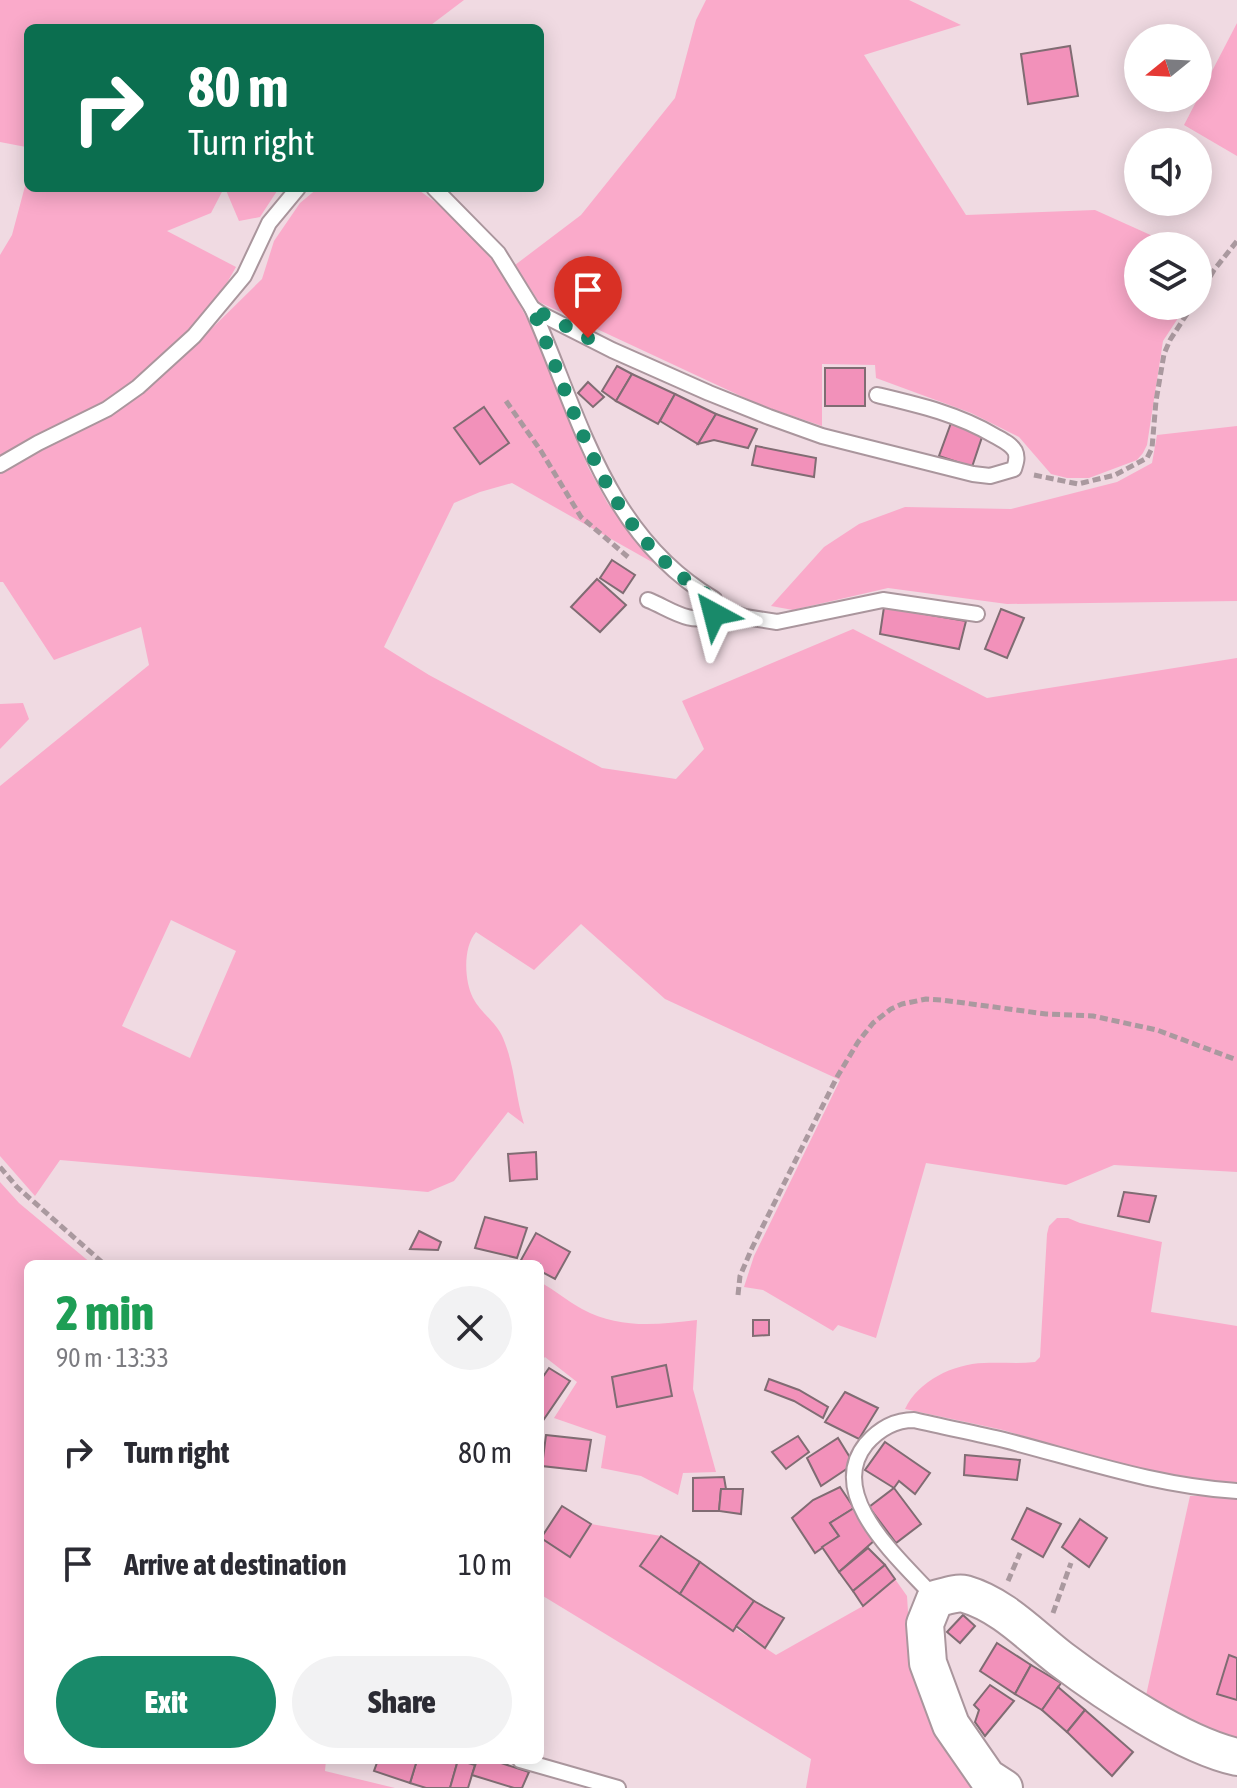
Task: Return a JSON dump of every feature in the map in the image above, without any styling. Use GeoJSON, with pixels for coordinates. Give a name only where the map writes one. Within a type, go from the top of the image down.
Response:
{"type":"FeatureCollection","features":[{"type":"Feature","properties":{"kind":"street"},"geometry":{"type":"LineString","coordinates":[[1004,1788],[987,1777],[951,1725],[928,1663],[925,1624],[935,1599],[962,1593],[997,1608],[1041,1644],[1162,1726],[1222,1754],[1237,1757]]}},
{"type":"Feature","properties":{"kind":"lane"},"geometry":{"type":"LineString","coordinates":[[0,465],[107,409],[138,387],[194,336],[244,276],[269,223],[295,192]]}},
{"type":"Feature","properties":{"kind":"lane"},"geometry":{"type":"LineString","coordinates":[[438,192],[498,253],[532,308],[579,428],[609,489],[653,551],[687,583],[714,599],[716,607],[714,614],[707,618],[691,618],[648,600]]}},
{"type":"Feature","properties":{"kind":"lane"},"geometry":{"type":"LineString","coordinates":[[532,308],[588,338],[709,393],[822,436],[973,474],[990,476],[1014,469],[1017,461],[1015,451],[1008,443],[972,423],[919,404],[877,395]]}},
{"type":"Feature","properties":{"kind":"lane"},"geometry":{"type":"LineString","coordinates":[[716,607],[745,617],[777,622],[883,600],[977,614]]}},
{"type":"Feature","properties":{"kind":"lane"},"geometry":{"type":"LineString","coordinates":[[935,1599],[886,1543],[858,1505],[853,1481],[860,1453],[869,1440],[900,1420],[914,1420],[1003,1440],[1139,1478],[1193,1488],[1237,1491]]}},
{"type":"Feature","properties":{"kind":"lane"},"geometry":{"type":"LineString","coordinates":[[534,1764],[618,1788]]}},
{"type":"Feature","properties":{"kind":"path"},"geometry":{"type":"LineString","coordinates":[[1212,273],[1237,241]]}},
{"type":"Feature","properties":{"kind":"path"},"geometry":{"type":"LineString","coordinates":[[1014,469],[1078,484],[1115,475],[1147,458],[1152,448],[1164,354],[1183,320]]}},
{"type":"Feature","properties":{"kind":"path"},"geometry":{"type":"LineString","coordinates":[[506,401],[581,517],[632,560]]}},
{"type":"Feature","properties":{"kind":"path"},"geometry":{"type":"LineString","coordinates":[[738,1295],[740,1276],[752,1248],[837,1077],[865,1032],[891,1009],[926,999],[1046,1014],[1093,1016],[1157,1030],[1237,1060]]}},
{"type":"Feature","properties":{"kind":"path"},"geometry":{"type":"LineString","coordinates":[[0,1167],[17,1187],[99,1260]]}},
{"type":"Feature","properties":{"kind":"path"},"geometry":{"type":"LineString","coordinates":[[1041,1644],[1071,1563]]}},
{"type":"Feature","properties":{"kind":"shaded area"},"geometry":{"type":"Polygon","coordinates":[[[0,0],[464,0],[432,24],[24,24],[24,147],[0,142],[0,0]]]}},
{"type":"Feature","properties":{"kind":"shaded area"},"geometry":{"type":"Polygon","coordinates":[[[706,0],[909,0],[961,25],[864,55],[966,215],[1095,210],[1144,232],[1124,232],[1124,320],[1177,320],[1163,341],[1147,445],[1137,460],[1089,478],[1051,474],[1019,437],[971,413],[876,378],[875,365],[822,364],[822,426],[760,405],[539,302],[515,265],[581,215],[675,98],[696,20],[706,0]]]}},
{"type":"Feature","properties":{"kind":"shaded area"},"geometry":{"type":"Polygon","coordinates":[[[1237,23],[1237,156],[1212,141],[1212,128],[1189,128],[1184,125],[1191,112],[1212,112],[1212,71],[1237,23]]]}},
{"type":"Feature","properties":{"kind":"shaded area"},"geometry":{"type":"Polygon","coordinates":[[[24,190],[222,192],[211,213],[167,231],[236,267],[220,295],[192,329],[202,338],[262,279],[274,241],[300,203],[313,192],[421,192],[450,213],[501,270],[532,328],[588,467],[608,504],[659,566],[512,483],[480,492],[454,503],[384,647],[429,675],[602,768],[676,779],[704,749],[682,701],[853,629],[987,698],[1237,658],[1237,1172],[1114,1165],[1066,1185],[926,1163],[876,1338],[838,1325],[833,1331],[763,1290],[744,1287],[754,1256],[840,1080],[665,999],[581,924],[534,970],[476,932],[472,938],[466,964],[470,991],[503,1038],[524,1124],[508,1112],[454,1181],[428,1192],[60,1160],[35,1196],[0,1156],[0,786],[149,665],[141,627],[54,660],[3,582],[0,582],[0,473],[20,461],[0,457],[0,255],[12,235],[24,190]],[[171,920],[122,1026],[190,1058],[236,951],[171,920]]]}},
{"type":"Feature","properties":{"kind":"shaded area"},"geometry":{"type":"Polygon","coordinates":[[[227,192],[276,192],[260,217],[239,221],[227,192]]]}},
{"type":"Feature","properties":{"kind":"shaded area"},"geometry":{"type":"Polygon","coordinates":[[[1237,426],[1237,601],[1007,604],[888,588],[793,610],[771,606],[824,547],[859,524],[905,507],[1011,509],[1117,482],[1152,463],[1157,435],[1237,426]]]}},
{"type":"Feature","properties":{"kind":"shaded area"},"geometry":{"type":"Polygon","coordinates":[[[23,703],[29,719],[0,749],[0,704],[23,703]]]}},
{"type":"Feature","properties":{"kind":"shaded area"},"geometry":{"type":"Polygon","coordinates":[[[0,1182],[19,1203],[87,1260],[24,1260],[24,1764],[326,1764],[325,1771],[395,1788],[0,1788],[0,1182]]]}},
{"type":"Feature","properties":{"kind":"shaded area"},"geometry":{"type":"Polygon","coordinates":[[[1057,1218],[1068,1218],[1162,1242],[1151,1312],[1237,1326],[1237,1484],[1150,1474],[1003,1430],[905,1409],[918,1390],[949,1371],[972,1364],[1035,1362],[1040,1357],[1047,1234],[1049,1226],[1057,1218]]]}},
{"type":"Feature","properties":{"kind":"shaded area"},"geometry":{"type":"Polygon","coordinates":[[[544,1285],[582,1309],[610,1320],[652,1324],[697,1320],[693,1389],[716,1472],[683,1473],[678,1495],[641,1476],[601,1468],[606,1436],[554,1418],[577,1382],[545,1357],[544,1285]]]}},
{"type":"Feature","properties":{"kind":"shaded area"},"geometry":{"type":"Polygon","coordinates":[[[1190,1496],[1237,1496],[1237,1742],[1145,1700],[1190,1496]]]}},
{"type":"Feature","properties":{"kind":"shaded area"},"geometry":{"type":"Polygon","coordinates":[[[591,1524],[661,1536],[640,1566],[776,1655],[863,1606],[895,1579],[907,1596],[910,1643],[983,1788],[806,1788],[811,1759],[544,1597],[544,1540],[570,1557],[591,1524]]]}},
{"type":"Feature","properties":{"kind":"building"},"geometry":{"type":"Polygon","coordinates":[[[1070,46],[1078,96],[1028,104],[1021,54],[1070,46]]]}},
{"type":"Feature","properties":{"kind":"building"},"geometry":{"type":"Polygon","coordinates":[[[617,366],[632,374],[616,401],[602,391],[617,366]]]}},
{"type":"Feature","properties":{"kind":"building"},"geometry":{"type":"Polygon","coordinates":[[[825,368],[865,368],[865,406],[825,406],[825,368]]]}},
{"type":"Feature","properties":{"kind":"building"},"geometry":{"type":"Polygon","coordinates":[[[632,374],[675,394],[658,424],[616,401],[632,374]]]}},
{"type":"Feature","properties":{"kind":"building"},"geometry":{"type":"Polygon","coordinates":[[[588,382],[604,397],[593,407],[578,393],[588,382]]]}},
{"type":"Feature","properties":{"kind":"building"},"geometry":{"type":"Polygon","coordinates":[[[675,394],[716,414],[698,444],[660,421],[675,394]]]}},
{"type":"Feature","properties":{"kind":"building"},"geometry":{"type":"Polygon","coordinates":[[[484,407],[509,443],[480,464],[454,428],[484,407]]]}},
{"type":"Feature","properties":{"kind":"building"},"geometry":{"type":"Polygon","coordinates":[[[716,414],[757,429],[748,448],[714,440],[698,444],[716,414]]]}},
{"type":"Feature","properties":{"kind":"building"},"geometry":{"type":"Polygon","coordinates":[[[951,423],[983,434],[972,467],[939,456],[951,423]]]}},
{"type":"Feature","properties":{"kind":"building"},"geometry":{"type":"Polygon","coordinates":[[[756,446],[816,458],[814,477],[752,465],[756,446]]]}},
{"type":"Feature","properties":{"kind":"building"},"geometry":{"type":"Polygon","coordinates":[[[612,560],[635,575],[623,593],[600,578],[612,560]]]}},
{"type":"Feature","properties":{"kind":"building"},"geometry":{"type":"Polygon","coordinates":[[[597,579],[626,605],[600,632],[571,607],[597,579]]]}},
{"type":"Feature","properties":{"kind":"building"},"geometry":{"type":"Polygon","coordinates":[[[884,607],[966,621],[959,649],[880,634],[884,607]]]}},
{"type":"Feature","properties":{"kind":"building"},"geometry":{"type":"Polygon","coordinates":[[[1001,609],[1024,618],[1007,658],[985,649],[1001,609]]]}},
{"type":"Feature","properties":{"kind":"building"},"geometry":{"type":"Polygon","coordinates":[[[536,1152],[537,1179],[510,1181],[508,1154],[536,1152]]]}},
{"type":"Feature","properties":{"kind":"building"},"geometry":{"type":"Polygon","coordinates":[[[1124,1192],[1156,1196],[1149,1222],[1118,1216],[1124,1192]]]}},
{"type":"Feature","properties":{"kind":"building"},"geometry":{"type":"Polygon","coordinates":[[[485,1217],[527,1228],[517,1258],[475,1248],[485,1217]]]}},
{"type":"Feature","properties":{"kind":"building"},"geometry":{"type":"Polygon","coordinates":[[[419,1231],[441,1242],[438,1250],[410,1249],[419,1231]]]}},
{"type":"Feature","properties":{"kind":"building"},"geometry":{"type":"Polygon","coordinates":[[[536,1233],[570,1252],[555,1279],[544,1273],[544,1260],[521,1260],[536,1233]]]}},
{"type":"Feature","properties":{"kind":"building"},"geometry":{"type":"Polygon","coordinates":[[[753,1320],[769,1320],[769,1335],[753,1336],[753,1320]]]}},
{"type":"Feature","properties":{"kind":"building"},"geometry":{"type":"Polygon","coordinates":[[[666,1365],[672,1396],[617,1407],[612,1377],[666,1365]]]}},
{"type":"Feature","properties":{"kind":"building"},"geometry":{"type":"Polygon","coordinates":[[[549,1368],[570,1381],[544,1419],[544,1375],[549,1368]]]}},
{"type":"Feature","properties":{"kind":"building"},"geometry":{"type":"Polygon","coordinates":[[[769,1379],[799,1390],[828,1407],[823,1418],[794,1401],[765,1390],[769,1379]]]}},
{"type":"Feature","properties":{"kind":"building"},"geometry":{"type":"Polygon","coordinates":[[[845,1392],[878,1408],[859,1439],[825,1422],[845,1392]]]}},
{"type":"Feature","properties":{"kind":"building"},"geometry":{"type":"Polygon","coordinates":[[[546,1435],[591,1440],[586,1471],[544,1466],[546,1435]]]}},
{"type":"Feature","properties":{"kind":"building"},"geometry":{"type":"Polygon","coordinates":[[[798,1436],[809,1452],[786,1469],[772,1452],[798,1436]]]}},
{"type":"Feature","properties":{"kind":"building"},"geometry":{"type":"Polygon","coordinates":[[[838,1438],[854,1464],[821,1486],[807,1458],[838,1438]]]}},
{"type":"Feature","properties":{"kind":"building"},"geometry":{"type":"Polygon","coordinates":[[[885,1442],[930,1473],[915,1494],[899,1481],[894,1488],[865,1470],[885,1442]]]}},
{"type":"Feature","properties":{"kind":"building"},"geometry":{"type":"Polygon","coordinates":[[[965,1455],[1020,1460],[1017,1480],[964,1475],[965,1455]]]}},
{"type":"Feature","properties":{"kind":"building"},"geometry":{"type":"Polygon","coordinates":[[[724,1477],[726,1489],[721,1489],[719,1511],[693,1511],[693,1478],[724,1477]]]}},
{"type":"Feature","properties":{"kind":"building"},"geometry":{"type":"Polygon","coordinates":[[[840,1487],[854,1508],[830,1523],[839,1536],[815,1553],[792,1518],[813,1500],[840,1487]]]}},
{"type":"Feature","properties":{"kind":"building"},"geometry":{"type":"Polygon","coordinates":[[[894,1488],[921,1524],[896,1543],[869,1507],[894,1488]]]}},
{"type":"Feature","properties":{"kind":"building"},"geometry":{"type":"Polygon","coordinates":[[[721,1489],[743,1489],[741,1514],[719,1511],[721,1489]]]}},
{"type":"Feature","properties":{"kind":"building"},"geometry":{"type":"Polygon","coordinates":[[[562,1506],[591,1524],[570,1557],[544,1540],[544,1533],[562,1506]]]}},
{"type":"Feature","properties":{"kind":"building"},"geometry":{"type":"Polygon","coordinates":[[[854,1508],[876,1539],[839,1572],[822,1547],[839,1536],[830,1523],[854,1508]]]}},
{"type":"Feature","properties":{"kind":"building"},"geometry":{"type":"Polygon","coordinates":[[[1027,1508],[1061,1524],[1043,1557],[1012,1539],[1027,1508]]]}},
{"type":"Feature","properties":{"kind":"building"},"geometry":{"type":"Polygon","coordinates":[[[1080,1519],[1107,1538],[1089,1567],[1062,1547],[1080,1519]]]}},
{"type":"Feature","properties":{"kind":"building"},"geometry":{"type":"Polygon","coordinates":[[[661,1536],[700,1562],[680,1594],[640,1566],[661,1536]]]}},
{"type":"Feature","properties":{"kind":"building"},"geometry":{"type":"Polygon","coordinates":[[[868,1548],[885,1565],[853,1591],[839,1572],[868,1548]]]}},
{"type":"Feature","properties":{"kind":"building"},"geometry":{"type":"Polygon","coordinates":[[[700,1562],[754,1601],[733,1631],[680,1594],[700,1562]]]}},
{"type":"Feature","properties":{"kind":"building"},"geometry":{"type":"Polygon","coordinates":[[[885,1565],[895,1579],[863,1606],[853,1591],[885,1565]]]}},
{"type":"Feature","properties":{"kind":"building"},"geometry":{"type":"Polygon","coordinates":[[[754,1601],[784,1618],[765,1648],[736,1626],[754,1601]]]}},
{"type":"Feature","properties":{"kind":"building"},"geometry":{"type":"Polygon","coordinates":[[[963,1615],[975,1626],[960,1643],[947,1632],[963,1615]]]}},
{"type":"Feature","properties":{"kind":"building"},"geometry":{"type":"Polygon","coordinates":[[[997,1643],[1031,1665],[1015,1694],[980,1671],[997,1643]]]}},
{"type":"Feature","properties":{"kind":"building"},"geometry":{"type":"Polygon","coordinates":[[[1229,1655],[1237,1658],[1237,1700],[1217,1694],[1229,1655]]]}},
{"type":"Feature","properties":{"kind":"building"},"geometry":{"type":"Polygon","coordinates":[[[1031,1665],[1061,1683],[1042,1710],[1015,1694],[1031,1665]]]}},
{"type":"Feature","properties":{"kind":"building"},"geometry":{"type":"Polygon","coordinates":[[[990,1685],[1014,1701],[985,1736],[975,1722],[979,1710],[974,1705],[990,1685]]]}},
{"type":"Feature","properties":{"kind":"building"},"geometry":{"type":"Polygon","coordinates":[[[1058,1687],[1085,1710],[1067,1732],[1042,1710],[1058,1687]]]}},
{"type":"Feature","properties":{"kind":"building"},"geometry":{"type":"Polygon","coordinates":[[[1085,1710],[1133,1752],[1112,1776],[1067,1732],[1085,1710]]]}},
{"type":"Feature","properties":{"kind":"building"},"geometry":{"type":"Polygon","coordinates":[[[377,1764],[416,1764],[410,1783],[374,1771],[377,1764]]]}},
{"type":"Feature","properties":{"kind":"building"},"geometry":{"type":"Polygon","coordinates":[[[416,1764],[457,1764],[450,1788],[426,1788],[410,1783],[416,1764]]]}},
{"type":"Feature","properties":{"kind":"building"},"geometry":{"type":"Polygon","coordinates":[[[457,1764],[475,1765],[468,1788],[450,1788],[457,1764]]]}},
{"type":"Feature","properties":{"kind":"building"},"geometry":{"type":"Polygon","coordinates":[[[476,1764],[504,1764],[529,1772],[522,1788],[472,1775],[476,1764]]]}},
{"type":"Feature","properties":{"kind":"route"},"geometry":{"type":"LineString","coordinates":[[588,338],[532,308],[599,472],[653,551],[687,583],[714,599],[714,614]]}}]}
